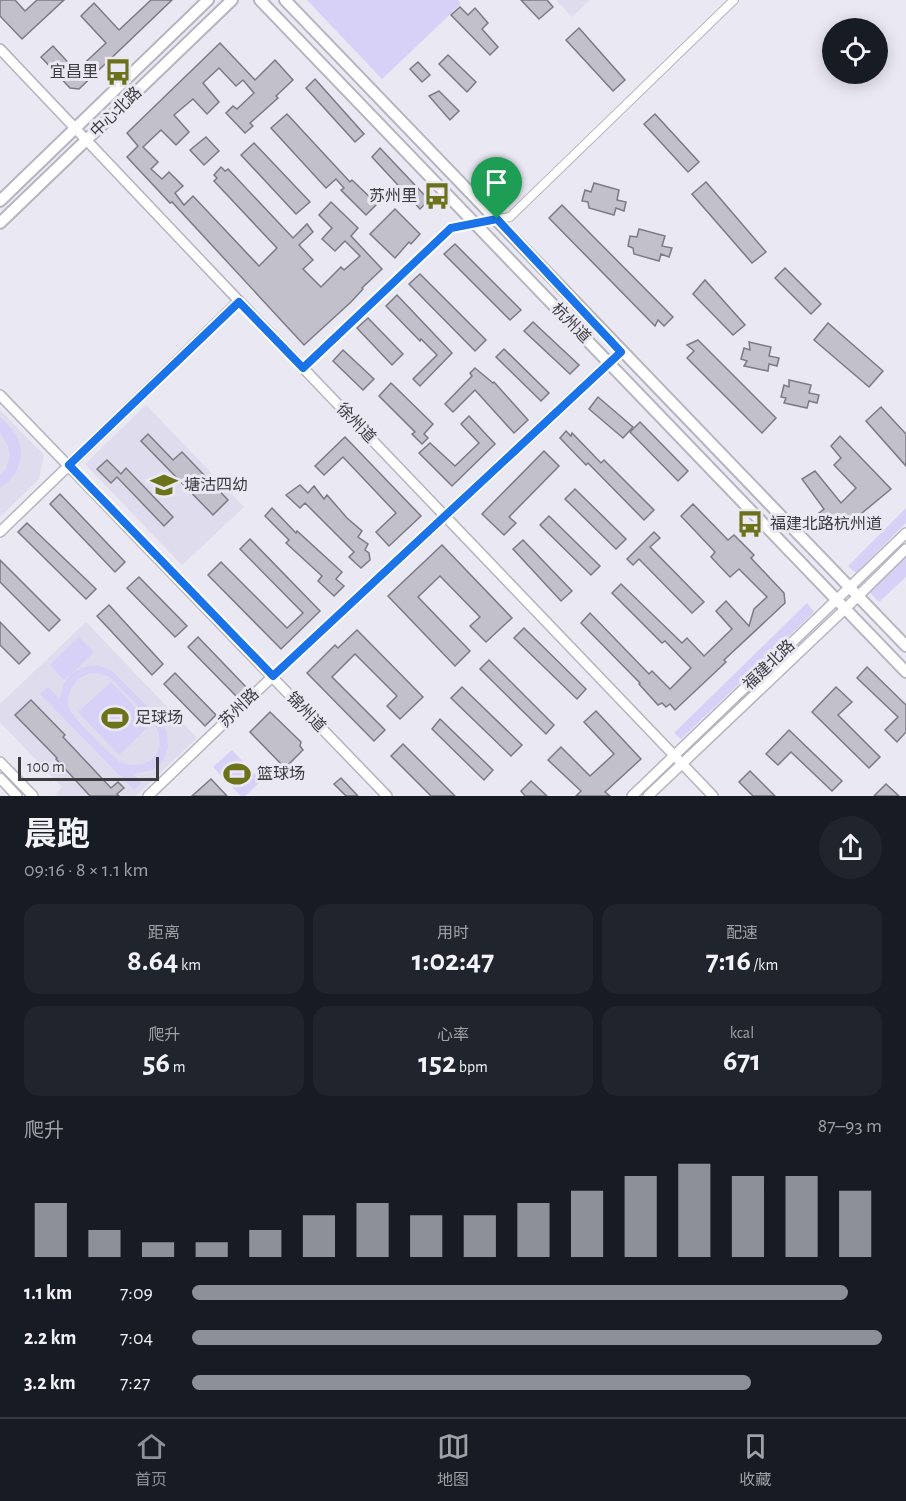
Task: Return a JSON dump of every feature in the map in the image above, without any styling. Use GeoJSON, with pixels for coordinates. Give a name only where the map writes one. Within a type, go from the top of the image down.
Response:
{"type":"FeatureCollection","features":[{"type":"Feature","properties":{"kind":"main road","name":"中心北路"},"geometry":{"type":"LineString","coordinates":[[0,201],[208,0]]}},
{"type":"Feature","properties":{"kind":"main road","name":"中心北路"},"geometry":{"type":"LineString","coordinates":[[0,223],[232,0]]}},
{"type":"Feature","properties":{"kind":"main road","name":"杭州道"},"geometry":{"type":"LineString","coordinates":[[285,0],[906,646]]}},
{"type":"Feature","properties":{"kind":"main road","name":"杭州道"},"geometry":{"type":"LineString","coordinates":[[260,1],[906,672]]}},
{"type":"Feature","properties":{"kind":"street"},"geometry":{"type":"LineString","coordinates":[[303,368],[451,228],[510,217],[734,0]]}},
{"type":"Feature","properties":{"kind":"street","name":"徐州道"},"geometry":{"type":"LineString","coordinates":[[0,49],[713,796]]}},
{"type":"Feature","properties":{"kind":"street"},"geometry":{"type":"LineString","coordinates":[[0,532],[239,302]]}},
{"type":"Feature","properties":{"kind":"street","name":"苏州路"},"geometry":{"type":"LineString","coordinates":[[148,796],[444,515],[621,352]]}},
{"type":"Feature","properties":{"kind":"street","name":"锦州道"},"geometry":{"type":"LineString","coordinates":[[0,395],[387,796]]}},
{"type":"Feature","properties":{"kind":"street","name":"福建北路"},"geometry":{"type":"LineString","coordinates":[[632,796],[906,533]]}},
{"type":"Feature","properties":{"kind":"street","name":"福建北路"},"geometry":{"type":"LineString","coordinates":[[648,796],[906,549]]}},
{"type":"Feature","properties":{"kind":"street"},"geometry":{"type":"LineString","coordinates":[[0,762],[33,796]]}},
{"type":"Feature","properties":{"kind":"street"},"geometry":{"type":"LineString","coordinates":[[0,778],[17,796]]}},
{"type":"Feature","properties":{"kind":"shaded area"},"geometry":{"type":"Polygon","coordinates":[[[307,0],[458,0],[461,4],[382,79],[307,0]]]}},
{"type":"Feature","properties":{"kind":"shaded area"},"geometry":{"type":"Polygon","coordinates":[[[556,0],[590,0],[572,17],[556,0]]]}},
{"type":"Feature","properties":{"kind":"shaded area","name":"塘沽四幼"},"geometry":{"type":"Polygon","coordinates":[[[146,405],[244,507],[182,565],[85,464],[146,405]]]}},
{"type":"Feature","properties":{"kind":"shaded area"},"geometry":{"type":"Polygon","coordinates":[[[0,410],[44,455],[39,479],[0,517],[0,410]]]}},
{"type":"Feature","properties":{"kind":"shaded area"},"geometry":{"type":"Polygon","coordinates":[[[0,417],[16,435],[21,458],[12,478],[0,488],[0,475],[6,469],[10,455],[0,432],[0,417]]]}},
{"type":"Feature","properties":{"kind":"shaded area"},"geometry":{"type":"Polygon","coordinates":[[[906,508],[906,523],[856,573],[848,566],[906,508]]]}},
{"type":"Feature","properties":{"kind":"shaded area"},"geometry":{"type":"Polygon","coordinates":[[[906,556],[906,577],[879,602],[869,592],[906,556]]]}},
{"type":"Feature","properties":{"kind":"shaded area"},"geometry":{"type":"Polygon","coordinates":[[[807,603],[814,612],[681,739],[674,733],[807,603]]]}},
{"type":"Feature","properties":{"kind":"shaded area"},"geometry":{"type":"Polygon","coordinates":[[[86,622],[197,738],[136,796],[55,795],[62,787],[0,722],[0,704],[86,622]]]}},
{"type":"Feature","properties":{"kind":"shaded area"},"geometry":{"type":"Polygon","coordinates":[[[79,637],[94,652],[73,673],[92,666],[112,671],[159,718],[167,732],[168,747],[163,761],[152,770],[133,774],[141,783],[134,790],[40,694],[48,687],[60,699],[64,683],[71,674],[64,680],[50,665],[79,637]],[[93,673],[80,678],[72,687],[68,700],[70,711],[116,759],[123,763],[139,765],[153,759],[160,745],[154,724],[111,679],[105,675],[93,673]]]}},
{"type":"Feature","properties":{"kind":"shaded area","name":"足球场"},"geometry":{"type":"Polygon","coordinates":[[[111,682],[151,724],[119,755],[78,712],[111,682]]]}},
{"type":"Feature","properties":{"kind":"shaded area","name":"篮球场"},"geometry":{"type":"Polygon","coordinates":[[[232,750],[261,781],[245,796],[241,796],[213,767],[232,750]]]}},
{"type":"Feature","properties":{"kind":"building"},"geometry":{"type":"Polygon","coordinates":[[[0,0],[15,0],[25,11],[37,0],[64,0],[22,39],[0,16],[0,0]]]}},
{"type":"Feature","properties":{"kind":"building"},"geometry":{"type":"Polygon","coordinates":[[[151,0],[172,0],[79,89],[70,88],[41,57],[53,46],[76,71],[106,43],[81,16],[94,3],[119,30],[151,0]]]}},
{"type":"Feature","properties":{"kind":"building"},"geometry":{"type":"Polygon","coordinates":[[[521,0],[547,0],[553,7],[539,19],[521,0]]]}},
{"type":"Feature","properties":{"kind":"building"},"geometry":{"type":"Polygon","coordinates":[[[460,7],[468,15],[475,8],[488,23],[482,29],[498,47],[490,55],[451,15],[460,7]]]}},
{"type":"Feature","properties":{"kind":"building"},"geometry":{"type":"Polygon","coordinates":[[[579,28],[625,80],[613,91],[566,40],[579,28]]]}},
{"type":"Feature","properties":{"kind":"building"},"geometry":{"type":"Polygon","coordinates":[[[220,43],[255,80],[275,60],[293,80],[276,96],[278,98],[250,123],[253,126],[245,133],[226,113],[233,106],[237,109],[254,93],[243,80],[236,86],[219,68],[203,83],[219,102],[207,114],[193,99],[174,115],[189,132],[176,145],[161,130],[143,147],[158,162],[151,169],[162,179],[169,172],[183,186],[175,193],[184,205],[193,196],[259,266],[277,248],[214,181],[217,178],[214,175],[221,167],[225,171],[228,169],[293,238],[307,224],[313,232],[299,245],[313,260],[303,269],[321,287],[341,267],[344,270],[360,256],[345,241],[335,251],[322,239],[332,228],[319,215],[331,202],[358,228],[351,236],[382,269],[351,302],[304,345],[172,202],[170,203],[127,157],[138,146],[127,133],[220,43]]]}},
{"type":"Feature","properties":{"kind":"building"},"geometry":{"type":"Polygon","coordinates":[[[448,55],[476,82],[467,92],[439,64],[448,55]]]}},
{"type":"Feature","properties":{"kind":"building"},"geometry":{"type":"Polygon","coordinates":[[[418,62],[430,75],[422,82],[410,69],[418,62]]]}},
{"type":"Feature","properties":{"kind":"building"},"geometry":{"type":"Polygon","coordinates":[[[315,79],[364,134],[355,142],[306,88],[315,79]]]}},
{"type":"Feature","properties":{"kind":"building"},"geometry":{"type":"Polygon","coordinates":[[[439,91],[459,111],[450,120],[429,96],[439,91]]]}},
{"type":"Feature","properties":{"kind":"building"},"geometry":{"type":"Polygon","coordinates":[[[287,114],[350,182],[352,180],[377,204],[366,215],[341,190],[344,188],[336,179],[326,188],[271,128],[287,114]]]}},
{"type":"Feature","properties":{"kind":"building"},"geometry":{"type":"Polygon","coordinates":[[[655,114],[699,162],[688,172],[644,124],[655,114]]]}},
{"type":"Feature","properties":{"kind":"building"},"geometry":{"type":"Polygon","coordinates":[[[206,137],[219,151],[204,165],[190,150],[206,137]]]}},
{"type":"Feature","properties":{"kind":"building"},"geometry":{"type":"Polygon","coordinates":[[[254,143],[310,202],[296,214],[241,155],[254,143]]]}},
{"type":"Feature","properties":{"kind":"building"},"geometry":{"type":"Polygon","coordinates":[[[380,148],[429,200],[420,209],[372,157],[380,148]]]}},
{"type":"Feature","properties":{"kind":"building"},"geometry":{"type":"Polygon","coordinates":[[[706,182],[766,252],[752,263],[692,194],[706,182]]]}},
{"type":"Feature","properties":{"kind":"building"},"geometry":{"type":"Polygon","coordinates":[[[594,183],[619,190],[617,200],[626,202],[624,211],[616,208],[614,215],[589,208],[588,202],[582,201],[585,190],[591,192],[594,183]]]}},
{"type":"Feature","properties":{"kind":"building"},"geometry":{"type":"Polygon","coordinates":[[[562,205],[673,317],[664,326],[658,320],[655,326],[549,218],[562,205]]]}},
{"type":"Feature","properties":{"kind":"building"},"geometry":{"type":"Polygon","coordinates":[[[395,209],[420,234],[411,244],[409,242],[395,258],[370,234],[395,209]]]}},
{"type":"Feature","properties":{"kind":"building"},"geometry":{"type":"Polygon","coordinates":[[[639,229],[665,236],[662,246],[672,248],[669,257],[661,254],[659,261],[634,254],[633,248],[628,246],[630,236],[637,237],[639,229]]]}},
{"type":"Feature","properties":{"kind":"building"},"geometry":{"type":"Polygon","coordinates":[[[455,244],[521,310],[510,320],[444,254],[455,244]]]}},
{"type":"Feature","properties":{"kind":"building"},"geometry":{"type":"Polygon","coordinates":[[[785,268],[821,304],[811,314],[775,278],[785,268]]]}},
{"type":"Feature","properties":{"kind":"building"},"geometry":{"type":"Polygon","coordinates":[[[420,274],[486,340],[475,351],[409,284],[420,274]]]}},
{"type":"Feature","properties":{"kind":"building"},"geometry":{"type":"Polygon","coordinates":[[[705,280],[745,325],[733,335],[693,294],[705,280]]]}},
{"type":"Feature","properties":{"kind":"building"},"geometry":{"type":"Polygon","coordinates":[[[397,295],[452,353],[420,386],[413,379],[437,355],[386,306],[397,295]]]}},
{"type":"Feature","properties":{"kind":"building"},"geometry":{"type":"Polygon","coordinates":[[[368,318],[403,354],[392,365],[357,328],[368,318]]]}},
{"type":"Feature","properties":{"kind":"building"},"geometry":{"type":"Polygon","coordinates":[[[533,322],[579,365],[570,374],[524,331],[533,322]]]}},
{"type":"Feature","properties":{"kind":"building"},"geometry":{"type":"Polygon","coordinates":[[[828,323],[883,371],[869,387],[814,340],[828,323]]]}},
{"type":"Feature","properties":{"kind":"building"},"geometry":{"type":"Polygon","coordinates":[[[698,340],[776,418],[762,433],[687,358],[694,351],[687,345],[698,340]]]}},
{"type":"Feature","properties":{"kind":"building"},"geometry":{"type":"Polygon","coordinates":[[[749,342],[771,347],[769,356],[779,358],[777,366],[769,364],[768,371],[744,366],[747,361],[741,359],[744,348],[750,350],[749,342]]]}},
{"type":"Feature","properties":{"kind":"building"},"geometry":{"type":"Polygon","coordinates":[[[504,349],[549,393],[541,401],[496,357],[504,349]]]}},
{"type":"Feature","properties":{"kind":"building"},"geometry":{"type":"Polygon","coordinates":[[[343,350],[374,379],[363,390],[333,361],[343,350]]]}},
{"type":"Feature","properties":{"kind":"building"},"geometry":{"type":"Polygon","coordinates":[[[475,368],[494,382],[528,420],[514,433],[475,390],[453,412],[445,404],[472,376],[470,373],[475,368]]]}},
{"type":"Feature","properties":{"kind":"building"},"geometry":{"type":"Polygon","coordinates":[[[789,380],[811,385],[809,393],[819,395],[817,403],[809,401],[807,408],[784,403],[786,398],[781,397],[784,385],[789,387],[789,380]]]}},
{"type":"Feature","properties":{"kind":"building"},"geometry":{"type":"Polygon","coordinates":[[[391,383],[433,424],[424,434],[428,438],[422,444],[412,434],[415,432],[379,396],[391,383]]]}},
{"type":"Feature","properties":{"kind":"building"},"geometry":{"type":"Polygon","coordinates":[[[598,397],[633,427],[623,438],[589,409],[598,397]]]}},
{"type":"Feature","properties":{"kind":"building"},"geometry":{"type":"Polygon","coordinates":[[[881,407],[906,434],[906,466],[866,421],[881,407]]]}},
{"type":"Feature","properties":{"kind":"building"},"geometry":{"type":"Polygon","coordinates":[[[469,416],[495,444],[452,486],[419,453],[430,443],[455,466],[479,443],[461,424],[469,416]]]}},
{"type":"Feature","properties":{"kind":"building"},"geometry":{"type":"Polygon","coordinates":[[[640,422],[688,471],[678,481],[630,432],[640,422]]]}},
{"type":"Feature","properties":{"kind":"building"},"geometry":{"type":"Polygon","coordinates":[[[566,431],[571,436],[572,433],[601,463],[604,460],[654,510],[644,520],[560,438],[566,431]]]}},
{"type":"Feature","properties":{"kind":"building"},"geometry":{"type":"Polygon","coordinates":[[[148,434],[173,460],[182,452],[228,500],[213,515],[141,441],[148,434]]]}},
{"type":"Feature","properties":{"kind":"building"},"geometry":{"type":"Polygon","coordinates":[[[840,436],[891,489],[862,513],[864,514],[851,527],[842,528],[831,525],[819,513],[824,509],[802,479],[815,471],[841,503],[856,488],[834,465],[841,458],[831,446],[840,436]]]}},
{"type":"Feature","properties":{"kind":"building"},"geometry":{"type":"Polygon","coordinates":[[[345,437],[421,516],[389,546],[376,532],[396,513],[343,457],[324,475],[315,466],[345,437]]]}},
{"type":"Feature","properties":{"kind":"building"},"geometry":{"type":"Polygon","coordinates":[[[544,451],[559,466],[509,517],[516,523],[504,535],[482,514],[544,451]]]}},
{"type":"Feature","properties":{"kind":"building"},"geometry":{"type":"Polygon","coordinates":[[[107,460],[121,474],[126,468],[173,517],[164,526],[117,477],[111,483],[97,469],[107,460]]]}},
{"type":"Feature","properties":{"kind":"building"},"geometry":{"type":"Polygon","coordinates":[[[300,485],[308,493],[314,486],[324,499],[327,495],[362,531],[358,537],[368,544],[365,550],[369,553],[370,560],[361,568],[349,557],[354,552],[305,503],[300,508],[286,495],[300,485]]]}},
{"type":"Feature","properties":{"kind":"building"},"geometry":{"type":"Polygon","coordinates":[[[575,489],[626,539],[616,549],[565,499],[575,489]]]}},
{"type":"Feature","properties":{"kind":"building"},"geometry":{"type":"Polygon","coordinates":[[[60,494],[125,562],[115,572],[50,504],[60,494]]]}},
{"type":"Feature","properties":{"kind":"building"},"geometry":{"type":"Polygon","coordinates":[[[693,504],[728,540],[734,535],[754,555],[751,558],[784,593],[785,603],[675,710],[670,704],[666,707],[662,703],[658,705],[640,683],[581,623],[590,613],[649,674],[652,671],[670,689],[691,668],[665,641],[662,643],[612,593],[621,584],[682,643],[687,638],[704,656],[732,629],[716,611],[726,601],[749,626],[754,609],[767,597],[739,569],[730,577],[711,557],[715,552],[681,516],[693,504]]]}},
{"type":"Feature","properties":{"kind":"building"},"geometry":{"type":"Polygon","coordinates":[[[272,508],[296,533],[297,531],[342,572],[336,579],[344,586],[334,596],[318,581],[322,576],[286,543],[289,540],[265,516],[272,508]]]}},
{"type":"Feature","properties":{"kind":"building"},"geometry":{"type":"Polygon","coordinates":[[[549,516],[600,566],[591,575],[540,525],[549,516]]]}},
{"type":"Feature","properties":{"kind":"building"},"geometry":{"type":"Polygon","coordinates":[[[27,523],[96,589],[86,599],[18,532],[27,523]]]}},
{"type":"Feature","properties":{"kind":"building"},"geometry":{"type":"Polygon","coordinates":[[[654,532],[660,538],[650,547],[704,602],[692,613],[639,559],[633,565],[627,559],[654,532]]]}},
{"type":"Feature","properties":{"kind":"building"},"geometry":{"type":"Polygon","coordinates":[[[250,539],[320,611],[281,649],[208,575],[221,562],[287,628],[303,613],[240,549],[250,539]]]}},
{"type":"Feature","properties":{"kind":"building"},"geometry":{"type":"Polygon","coordinates":[[[523,540],[572,591],[561,601],[513,549],[523,540]]]}},
{"type":"Feature","properties":{"kind":"building"},"geometry":{"type":"Polygon","coordinates":[[[442,545],[512,618],[486,642],[470,626],[480,617],[440,576],[418,597],[470,651],[455,666],[388,596],[442,545]]]}},
{"type":"Feature","properties":{"kind":"building"},"geometry":{"type":"Polygon","coordinates":[[[0,560],[60,620],[49,631],[0,582],[0,560]]]}},
{"type":"Feature","properties":{"kind":"building"},"geometry":{"type":"Polygon","coordinates":[[[139,577],[187,626],[175,637],[127,588],[139,577]]]}},
{"type":"Feature","properties":{"kind":"building"},"geometry":{"type":"Polygon","coordinates":[[[109,605],[163,664],[152,675],[97,616],[109,605]]]}},
{"type":"Feature","properties":{"kind":"building"},"geometry":{"type":"Polygon","coordinates":[[[0,622],[30,653],[19,664],[0,645],[0,622]]]}},
{"type":"Feature","properties":{"kind":"building"},"geometry":{"type":"Polygon","coordinates":[[[524,628],[586,689],[577,699],[514,638],[524,628]]]}},
{"type":"Feature","properties":{"kind":"building"},"geometry":{"type":"Polygon","coordinates":[[[357,630],[423,697],[400,719],[387,706],[397,696],[355,654],[332,677],[385,730],[374,741],[307,673],[335,645],[338,648],[357,630]]]}},
{"type":"Feature","properties":{"kind":"building"},"geometry":{"type":"Polygon","coordinates":[[[198,637],[247,688],[237,697],[188,647],[198,637]]]}},
{"type":"Feature","properties":{"kind":"building"},"geometry":{"type":"Polygon","coordinates":[[[489,660],[554,725],[546,734],[480,669],[489,660]]]}},
{"type":"Feature","properties":{"kind":"building"},"geometry":{"type":"Polygon","coordinates":[[[867,667],[906,705],[906,732],[897,742],[885,730],[898,717],[857,678],[867,667]]]}},
{"type":"Feature","properties":{"kind":"building"},"geometry":{"type":"Polygon","coordinates":[[[175,673],[216,715],[205,726],[164,684],[175,673]]]}},
{"type":"Feature","properties":{"kind":"building"},"geometry":{"type":"Polygon","coordinates":[[[462,687],[522,745],[511,756],[451,698],[462,687]]]}},
{"type":"Feature","properties":{"kind":"building"},"geometry":{"type":"Polygon","coordinates":[[[836,687],[852,702],[838,715],[880,757],[869,768],[812,712],[836,687]]]}},
{"type":"Feature","properties":{"kind":"building"},"geometry":{"type":"Polygon","coordinates":[[[31,700],[111,788],[118,782],[124,788],[117,794],[119,796],[90,796],[15,715],[31,700]]]}},
{"type":"Feature","properties":{"kind":"building"},"geometry":{"type":"Polygon","coordinates":[[[596,711],[641,759],[605,792],[610,796],[576,796],[581,791],[548,760],[561,747],[590,776],[614,754],[584,722],[596,711]]]}},
{"type":"Feature","properties":{"kind":"building"},"geometry":{"type":"Polygon","coordinates":[[[270,712],[301,742],[300,746],[303,750],[285,768],[250,732],[270,712]]]}},
{"type":"Feature","properties":{"kind":"building"},"geometry":{"type":"Polygon","coordinates":[[[440,719],[493,770],[484,780],[432,729],[440,719]]]}},
{"type":"Feature","properties":{"kind":"building"},"geometry":{"type":"Polygon","coordinates":[[[789,730],[842,781],[832,791],[791,752],[778,765],[766,754],[789,730]]]}},
{"type":"Feature","properties":{"kind":"building"},"geometry":{"type":"Polygon","coordinates":[[[403,744],[455,796],[431,796],[391,756],[403,744]]]}},
{"type":"Feature","properties":{"kind":"building"},"geometry":{"type":"Polygon","coordinates":[[[750,771],[775,796],[753,796],[739,782],[750,771]]]}},
{"type":"Feature","properties":{"kind":"building"},"geometry":{"type":"Polygon","coordinates":[[[341,778],[358,796],[346,796],[334,784],[341,778]]]}},
{"type":"Feature","properties":{"kind":"building"},"geometry":{"type":"Polygon","coordinates":[[[211,779],[227,796],[192,796],[211,779]]]}},
{"type":"Feature","properties":{"kind":"building"},"geometry":{"type":"Polygon","coordinates":[[[531,781],[547,796],[525,796],[521,791],[531,781]]]}},
{"type":"Feature","properties":{"kind":"building"},"geometry":{"type":"Polygon","coordinates":[[[886,784],[899,796],[874,796],[886,784]]]}},
{"type":"Feature","properties":{"kind":"place","name":"宜昌里"},"geometry":{"type":"Point","coordinates":[118,72]}},
{"type":"Feature","properties":{"kind":"place","name":"苏州里"},"geometry":{"type":"Point","coordinates":[437,196]}},
{"type":"Feature","properties":{"kind":"place","name":"塘沽四幼"},"geometry":{"type":"Point","coordinates":[164,485]}},
{"type":"Feature","properties":{"kind":"place","name":"福建北路杭州道"},"geometry":{"type":"Point","coordinates":[750,524]}},
{"type":"Feature","properties":{"kind":"place","name":"足球场"},"geometry":{"type":"Point","coordinates":[115,718]}},
{"type":"Feature","properties":{"kind":"place","name":"篮球场"},"geometry":{"type":"Point","coordinates":[237,774]}},
{"type":"Feature","properties":{"kind":"route"},"geometry":{"type":"LineString","coordinates":[[497,219],[621,352],[273,676],[69,465],[239,302],[303,368],[451,228],[497,219]]}}]}
